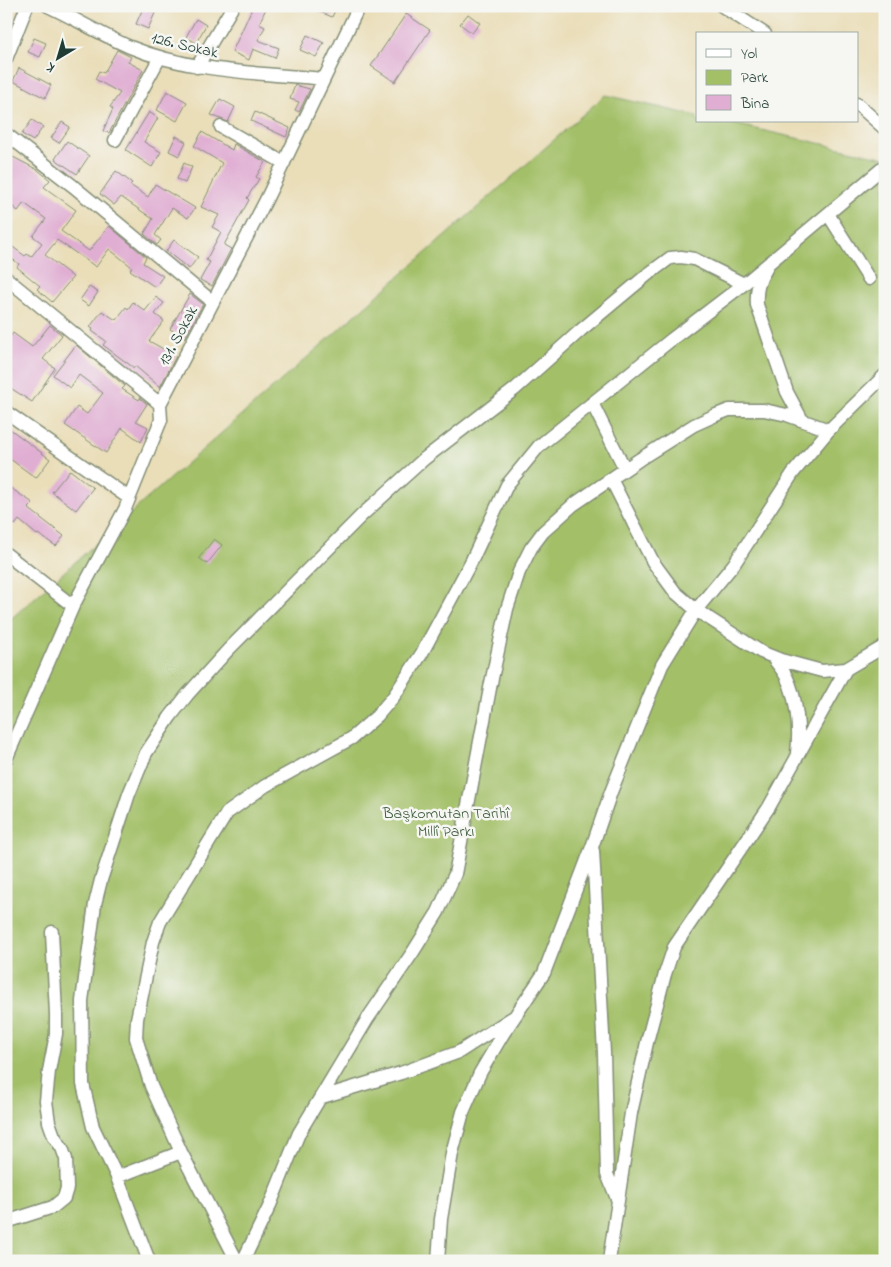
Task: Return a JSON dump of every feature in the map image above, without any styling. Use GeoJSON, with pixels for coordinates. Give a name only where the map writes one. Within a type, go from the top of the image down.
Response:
{"type":"FeatureCollection","features":[{"type":"Feature","properties":{"kind":"street"},"geometry":{"type":"LineString","coordinates":[[6,59],[27,6]]}},
{"type":"Feature","properties":{"kind":"street","name":"126. Sokak"},"geometry":{"type":"LineString","coordinates":[[48,6],[130,47],[197,67],[324,79]]}},
{"type":"Feature","properties":{"kind":"street"},"geometry":{"type":"LineString","coordinates":[[197,67],[233,6]]}},
{"type":"Feature","properties":{"kind":"street","name":"131. Sokak"},"geometry":{"type":"LineString","coordinates":[[6,759],[72,606],[129,498],[161,420],[160,404],[284,163],[359,6]]}},
{"type":"Feature","properties":{"kind":"street"},"geometry":{"type":"LineString","coordinates":[[722,6],[762,32]]}},
{"type":"Feature","properties":{"kind":"street"},"geometry":{"type":"LineString","coordinates":[[115,140],[160,57]]}},
{"type":"Feature","properties":{"kind":"street"},"geometry":{"type":"LineString","coordinates":[[858,105],[885,129]]}},
{"type":"Feature","properties":{"kind":"street"},"geometry":{"type":"LineString","coordinates":[[221,127],[284,163]]}},
{"type":"Feature","properties":{"kind":"street"},"geometry":{"type":"LineString","coordinates":[[6,134],[73,186],[213,302]]}},
{"type":"Feature","properties":{"kind":"street"},"geometry":{"type":"LineString","coordinates":[[238,1261],[181,1152],[151,1086],[136,1038],[137,1019],[153,942],[160,922],[227,813],[265,786],[352,738],[377,716],[394,696],[422,653],[472,560],[507,485],[539,446],[744,284],[885,166]]}},
{"type":"Feature","properties":{"kind":"street"},"geometry":{"type":"LineString","coordinates":[[828,214],[869,279]]}},
{"type":"Feature","properties":{"kind":"street"},"geometry":{"type":"LineString","coordinates":[[149,1261],[117,1177],[93,1127],[82,1084],[82,1001],[95,904],[129,794],[146,753],[188,694],[228,650],[362,515],[424,459],[515,389],[580,330],[647,275],[670,258],[680,256],[694,259],[744,284]]}},
{"type":"Feature","properties":{"kind":"street"},"geometry":{"type":"LineString","coordinates":[[770,262],[760,277],[756,291],[757,305],[787,392],[802,420]]}},
{"type":"Feature","properties":{"kind":"street"},"geometry":{"type":"LineString","coordinates":[[6,278],[160,404]]}},
{"type":"Feature","properties":{"kind":"street"},"geometry":{"type":"LineString","coordinates":[[438,1261],[441,1219],[450,1162],[463,1112],[480,1073],[544,973],[611,792],[662,664],[696,610],[734,564],[793,473],[829,430],[885,375]]}},
{"type":"Feature","properties":{"kind":"street"},"geometry":{"type":"LineString","coordinates":[[592,403],[625,469]]}},
{"type":"Feature","properties":{"kind":"street"},"geometry":{"type":"LineString","coordinates":[[243,1261],[270,1205],[300,1133],[368,1018],[438,912],[455,874],[471,784],[508,609],[525,557],[542,532],[573,505],[611,478],[694,425],[729,410],[764,410],[802,420],[829,430]]}},
{"type":"Feature","properties":{"kind":"street"},"geometry":{"type":"LineString","coordinates":[[6,412],[129,498]]}},
{"type":"Feature","properties":{"kind":"street"},"geometry":{"type":"LineString","coordinates":[[611,478],[653,562],[674,592],[696,610],[760,652],[822,671],[846,669],[885,646]]}},
{"type":"Feature","properties":{"kind":"street"},"geometry":{"type":"LineString","coordinates":[[6,554],[72,606]]}},
{"type":"Feature","properties":{"kind":"street"},"geometry":{"type":"LineString","coordinates":[[772,657],[786,676],[792,694],[799,739],[797,758]]}},
{"type":"Feature","properties":{"kind":"street"},"geometry":{"type":"LineString","coordinates":[[609,1261],[634,1104],[655,1010],[674,947],[769,806],[846,669]]}},
{"type":"Feature","properties":{"kind":"street"},"geometry":{"type":"LineString","coordinates":[[592,847],[604,1053],[607,1174],[619,1203]]}},
{"type":"Feature","properties":{"kind":"street"},"geometry":{"type":"LineString","coordinates":[[6,1222],[53,1207],[64,1198],[67,1188],[66,1159],[49,1122],[46,1101],[56,1028],[52,932]]}},
{"type":"Feature","properties":{"kind":"street"},"geometry":{"type":"LineString","coordinates":[[322,1097],[401,1073],[459,1052],[516,1015]]}},
{"type":"Feature","properties":{"kind":"street"},"geometry":{"type":"LineString","coordinates":[[117,1177],[181,1152]]}},
{"type":"Feature","properties":{"kind":"green space","name":"Başkomutan Tarihî Millî Parkı"},"geometry":{"type":"Polygon","coordinates":[[[605,95],[696,116],[696,122],[725,122],[885,158],[885,1261],[6,1261],[6,623],[605,95]]]}},
{"type":"Feature","properties":{"kind":"building"},"geometry":{"type":"Polygon","coordinates":[[[253,6],[267,6],[259,24],[265,27],[258,40],[279,48],[275,58],[253,49],[249,60],[232,52],[253,6]]]}},
{"type":"Feature","properties":{"kind":"building"},"geometry":{"type":"Polygon","coordinates":[[[306,6],[337,6],[332,17],[306,6]]]}},
{"type":"Feature","properties":{"kind":"building"},"geometry":{"type":"Polygon","coordinates":[[[143,8],[155,13],[148,29],[136,24],[143,8]]]}},
{"type":"Feature","properties":{"kind":"building"},"geometry":{"type":"Polygon","coordinates":[[[406,14],[430,30],[395,82],[371,66],[406,14]]]}},
{"type":"Feature","properties":{"kind":"building"},"geometry":{"type":"Polygon","coordinates":[[[468,14],[480,23],[472,33],[460,24],[468,14]]]}},
{"type":"Feature","properties":{"kind":"building"},"geometry":{"type":"Polygon","coordinates":[[[196,19],[206,25],[196,43],[186,37],[196,19]]]}},
{"type":"Feature","properties":{"kind":"building"},"geometry":{"type":"Polygon","coordinates":[[[307,35],[324,43],[316,57],[300,50],[307,35]]]}},
{"type":"Feature","properties":{"kind":"building"},"geometry":{"type":"Polygon","coordinates":[[[34,38],[46,43],[40,57],[28,52],[34,38]]]}},
{"type":"Feature","properties":{"kind":"building"},"geometry":{"type":"Polygon","coordinates":[[[117,50],[131,57],[128,62],[143,70],[109,133],[103,131],[113,109],[110,107],[120,93],[95,79],[99,71],[104,73],[117,50]]]}},
{"type":"Feature","properties":{"kind":"building"},"geometry":{"type":"Polygon","coordinates":[[[19,68],[51,85],[45,98],[13,81],[19,68]]]}},
{"type":"Feature","properties":{"kind":"building"},"geometry":{"type":"Polygon","coordinates":[[[295,85],[310,89],[299,112],[295,110],[299,102],[290,99],[295,85]]]}},
{"type":"Feature","properties":{"kind":"building"},"geometry":{"type":"Polygon","coordinates":[[[167,91],[187,102],[177,121],[157,110],[167,91]]]}},
{"type":"Feature","properties":{"kind":"building"},"geometry":{"type":"Polygon","coordinates":[[[220,99],[235,107],[228,122],[211,115],[220,99]]]}},
{"type":"Feature","properties":{"kind":"building"},"geometry":{"type":"Polygon","coordinates":[[[149,112],[158,118],[144,142],[161,152],[152,167],[126,150],[149,112]]]}},
{"type":"Feature","properties":{"kind":"building"},"geometry":{"type":"Polygon","coordinates":[[[255,112],[290,128],[286,137],[251,121],[255,112]]]}},
{"type":"Feature","properties":{"kind":"building"},"geometry":{"type":"Polygon","coordinates":[[[32,120],[43,127],[33,141],[22,134],[32,120]]]}},
{"type":"Feature","properties":{"kind":"building"},"geometry":{"type":"Polygon","coordinates":[[[62,122],[70,127],[59,143],[51,138],[62,122]]]}},
{"type":"Feature","properties":{"kind":"building"},"geometry":{"type":"Polygon","coordinates":[[[202,132],[232,150],[234,144],[265,162],[256,177],[259,179],[247,198],[249,200],[224,245],[231,249],[212,286],[200,280],[210,262],[206,260],[221,232],[212,227],[219,215],[201,207],[222,163],[194,146],[202,132]]]}},
{"type":"Feature","properties":{"kind":"building"},"geometry":{"type":"Polygon","coordinates":[[[176,136],[186,142],[179,156],[169,151],[176,136]]]}},
{"type":"Feature","properties":{"kind":"building"},"geometry":{"type":"Polygon","coordinates":[[[67,141],[89,156],[77,174],[55,159],[67,141]]]}},
{"type":"Feature","properties":{"kind":"building"},"geometry":{"type":"Polygon","coordinates":[[[13,157],[38,170],[50,180],[44,187],[76,210],[61,231],[89,251],[109,226],[146,257],[143,263],[163,276],[155,287],[130,270],[132,267],[109,249],[96,267],[57,240],[45,255],[73,277],[52,302],[37,289],[40,286],[17,267],[19,264],[6,254],[6,242],[25,256],[27,254],[31,257],[42,243],[33,236],[46,219],[24,203],[18,211],[6,201],[6,168],[13,157]]]}},
{"type":"Feature","properties":{"kind":"building"},"geometry":{"type":"Polygon","coordinates":[[[184,163],[192,167],[185,183],[177,179],[184,163]]]}},
{"type":"Feature","properties":{"kind":"building"},"geometry":{"type":"Polygon","coordinates":[[[116,171],[132,183],[130,185],[148,197],[155,184],[195,208],[188,218],[172,208],[155,235],[161,240],[157,245],[144,234],[153,219],[121,197],[114,205],[100,194],[116,171]]]}},
{"type":"Feature","properties":{"kind":"building"},"geometry":{"type":"Polygon","coordinates":[[[174,240],[198,257],[189,269],[166,251],[174,240]]]}},
{"type":"Feature","properties":{"kind":"building"},"geometry":{"type":"Polygon","coordinates":[[[89,287],[98,292],[89,306],[80,300],[89,287]]]}},
{"type":"Feature","properties":{"kind":"building"},"geometry":{"type":"Polygon","coordinates":[[[190,294],[203,304],[185,338],[170,329],[190,294]]]}},
{"type":"Feature","properties":{"kind":"building"},"geometry":{"type":"Polygon","coordinates":[[[156,297],[164,303],[155,314],[164,321],[149,341],[176,356],[160,387],[135,366],[134,368],[103,345],[106,341],[92,331],[93,329],[90,327],[102,311],[116,320],[126,307],[128,309],[133,302],[145,311],[156,297]]]}},
{"type":"Feature","properties":{"kind":"building"},"geometry":{"type":"Polygon","coordinates":[[[50,325],[62,335],[43,359],[55,368],[32,402],[6,385],[6,342],[13,333],[32,347],[50,325]]]}},
{"type":"Feature","properties":{"kind":"building"},"geometry":{"type":"Polygon","coordinates":[[[76,345],[125,386],[122,389],[139,400],[140,398],[147,404],[136,421],[148,427],[141,442],[122,428],[106,453],[65,425],[77,407],[87,414],[103,393],[79,375],[70,388],[53,375],[76,345]]]}},
{"type":"Feature","properties":{"kind":"building"},"geometry":{"type":"Polygon","coordinates":[[[6,426],[50,459],[36,478],[6,456],[6,426]]]}},
{"type":"Feature","properties":{"kind":"building"},"geometry":{"type":"Polygon","coordinates":[[[70,470],[93,488],[76,510],[52,492],[70,470]]]}},
{"type":"Feature","properties":{"kind":"building"},"geometry":{"type":"Polygon","coordinates":[[[6,485],[33,503],[28,508],[64,536],[56,546],[37,535],[19,520],[15,525],[6,518],[6,485]]]}},
{"type":"Feature","properties":{"kind":"building"},"geometry":{"type":"Polygon","coordinates":[[[214,539],[222,545],[207,564],[199,558],[214,539]]]}}]}
